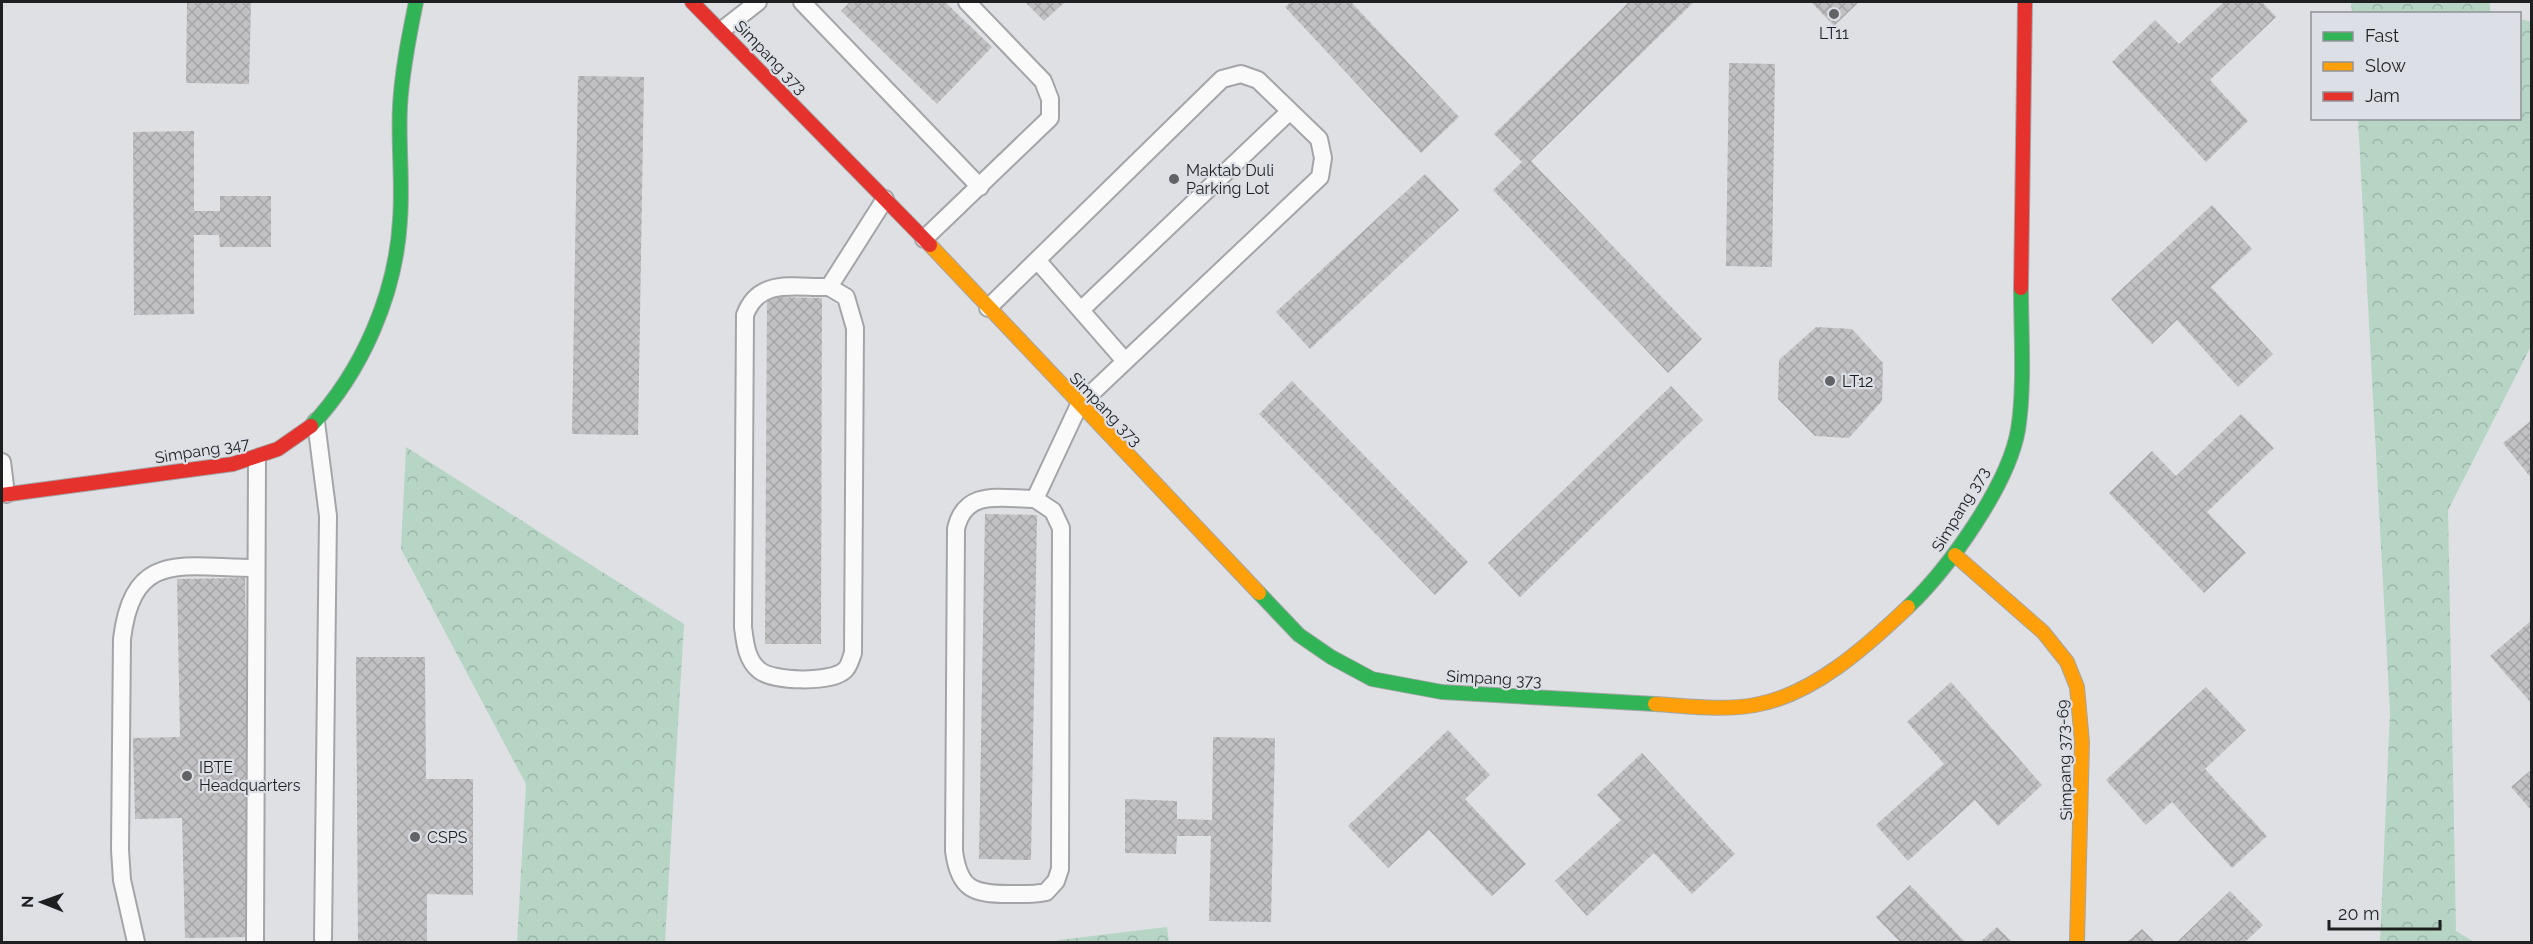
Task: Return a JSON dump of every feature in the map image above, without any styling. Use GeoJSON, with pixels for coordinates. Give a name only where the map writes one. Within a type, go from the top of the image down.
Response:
{"type":"FeatureCollection","features":[{"type":"Feature","properties":{"kind":"street","name":"Simpang 347"},"geometry":{"type":"LineString","coordinates":[[4,494],[257,459],[284,446],[316,422],[363,353],[387,293],[399,236],[400,109],[405,54],[416,2]]}},
{"type":"Feature","properties":{"kind":"street","name":"Simpang 373"},"geometry":{"type":"LineString","coordinates":[[692,2],[722,30],[924,239],[1299,635],[1331,657],[1372,679],[1442,692],[1726,708],[1763,704],[1792,693],[1833,669],[1912,603],[1955,555],[2004,468],[2017,435],[2020,392],[2025,2]]}},
{"type":"Feature","properties":{"kind":"street","name":"Simpang 373-69"},"geometry":{"type":"LineString","coordinates":[[1955,555],[2030,619],[2053,642],[2068,663],[2076,684],[2082,718],[2083,839],[2077,942]]}},
{"type":"Feature","properties":{"kind":"lane"},"geometry":{"type":"LineString","coordinates":[[722,30],[758,2]]}},
{"type":"Feature","properties":{"kind":"lane"},"geometry":{"type":"LineString","coordinates":[[802,2],[980,187]]}},
{"type":"Feature","properties":{"kind":"lane"},"geometry":{"type":"LineString","coordinates":[[924,239],[1050,118],[1050,99],[1043,81],[967,2]]}},
{"type":"Feature","properties":{"kind":"lane"},"geometry":{"type":"LineString","coordinates":[[988,308],[1222,79],[1241,74],[1258,80],[1319,140],[1323,158],[1320,177],[1079,405],[1035,499]]}},
{"type":"Feature","properties":{"kind":"lane"},"geometry":{"type":"LineString","coordinates":[[1082,309],[1290,111]]}},
{"type":"Feature","properties":{"kind":"lane"},"geometry":{"type":"LineString","coordinates":[[829,287],[885,199]]}},
{"type":"Feature","properties":{"kind":"lane"},"geometry":{"type":"LineString","coordinates":[[1037,260],[1125,361]]}},
{"type":"Feature","properties":{"kind":"lane"},"geometry":{"type":"LineString","coordinates":[[829,287],[846,297],[855,328],[853,653],[846,670],[832,677],[814,680],[768,676],[759,671],[752,661],[745,646],[743,627],[745,315],[756,295],[766,288],[829,287]]}},
{"type":"Feature","properties":{"kind":"lane"},"geometry":{"type":"LineString","coordinates":[[316,422],[328,516],[323,939]]}},
{"type":"Feature","properties":{"kind":"lane"},"geometry":{"type":"LineString","coordinates":[[255,942],[257,459]]}},
{"type":"Feature","properties":{"kind":"lane"},"geometry":{"type":"LineString","coordinates":[[2,462],[4,494]]}},
{"type":"Feature","properties":{"kind":"lane"},"geometry":{"type":"LineString","coordinates":[[979,499],[1035,499],[1053,511],[1061,528],[1060,869],[1056,881],[1046,892],[981,894],[964,882],[956,866],[954,851],[956,529],[963,508],[979,499]]}},
{"type":"Feature","properties":{"kind":"lane"},"geometry":{"type":"LineString","coordinates":[[136,942],[122,880],[120,850],[122,639],[125,611],[140,583],[155,573],[171,568],[256,568]]}},
{"type":"Feature","properties":{"kind":"green space"},"geometry":{"type":"Polygon","coordinates":[[[2351,2],[2490,2],[2490,11],[2496,12],[2352,12],[2351,2]]]}},
{"type":"Feature","properties":{"kind":"green space"},"geometry":{"type":"Polygon","coordinates":[[[2521,19],[2532,22],[2531,346],[2448,510],[2456,931],[2474,942],[2380,942],[2390,713],[2358,120],[2521,120],[2521,19]]]}},
{"type":"Feature","properties":{"kind":"green space"},"geometry":{"type":"Polygon","coordinates":[[[406,447],[684,624],[665,942],[517,942],[526,784],[401,549],[406,447]]]}},
{"type":"Feature","properties":{"kind":"green space"},"geometry":{"type":"Polygon","coordinates":[[[1167,927],[1169,942],[1057,942],[1059,940],[1167,927]]]}},
{"type":"Feature","properties":{"kind":"building"},"geometry":{"type":"Polygon","coordinates":[[[187,2],[251,2],[249,84],[186,83],[187,2]]]}},
{"type":"Feature","properties":{"kind":"building"},"geometry":{"type":"Polygon","coordinates":[[[850,2],[945,2],[992,47],[937,104],[841,11],[850,2]]]}},
{"type":"Feature","properties":{"kind":"building"},"geometry":{"type":"Polygon","coordinates":[[[1025,2],[1065,2],[1044,21],[1025,2]]]}},
{"type":"Feature","properties":{"kind":"building"},"geometry":{"type":"Polygon","coordinates":[[[1291,2],[1351,2],[1459,117],[1421,153],[1285,7],[1291,2]]]}},
{"type":"Feature","properties":{"kind":"building"},"geometry":{"type":"Polygon","coordinates":[[[1629,2],[1694,2],[1531,161],[1702,339],[1668,373],[1493,190],[1522,162],[1494,134],[1629,2]]]}},
{"type":"Feature","properties":{"kind":"building","name":"LT11"},"geometry":{"type":"Polygon","coordinates":[[[1811,2],[1859,2],[1834,26],[1811,2]]]}},
{"type":"Feature","properties":{"kind":"building"},"geometry":{"type":"Polygon","coordinates":[[[2224,2],[2262,2],[2276,17],[2210,80],[2248,121],[2206,162],[2112,62],[2155,20],[2179,44],[2224,2]]]}},
{"type":"Feature","properties":{"kind":"building"},"geometry":{"type":"Polygon","coordinates":[[[1729,63],[1775,64],[1772,267],[1726,266],[1729,63]]]}},
{"type":"Feature","properties":{"kind":"building"},"geometry":{"type":"Polygon","coordinates":[[[578,76],[644,77],[638,435],[572,434],[578,76]]]}},
{"type":"Feature","properties":{"kind":"building"},"geometry":{"type":"Polygon","coordinates":[[[194,131],[194,211],[220,211],[220,196],[271,196],[271,247],[220,247],[219,235],[194,235],[194,314],[134,315],[133,132],[194,131]]]}},
{"type":"Feature","properties":{"kind":"building"},"geometry":{"type":"Polygon","coordinates":[[[1425,174],[1459,210],[1310,349],[1276,312],[1425,174]]]}},
{"type":"Feature","properties":{"kind":"building"},"geometry":{"type":"Polygon","coordinates":[[[2212,205],[2252,249],[2211,287],[2273,354],[2238,387],[2177,320],[2152,344],[2111,299],[2212,205]]]}},
{"type":"Feature","properties":{"kind":"building"},"geometry":{"type":"Polygon","coordinates":[[[767,297],[822,298],[821,644],[765,644],[767,297]]]}},
{"type":"Feature","properties":{"kind":"building","name":"LT12"},"geometry":{"type":"Polygon","coordinates":[[[1816,327],[1852,329],[1883,363],[1882,401],[1849,438],[1815,436],[1778,399],[1779,360],[1816,327]]]}},
{"type":"Feature","properties":{"kind":"building"},"geometry":{"type":"Polygon","coordinates":[[[1292,381],[1468,562],[1435,595],[1259,414],[1292,381]]]}},
{"type":"Feature","properties":{"kind":"building"},"geometry":{"type":"Polygon","coordinates":[[[1671,386],[1703,420],[1520,597],[1488,563],[1671,386]]]}},
{"type":"Feature","properties":{"kind":"building"},"geometry":{"type":"Polygon","coordinates":[[[2241,414],[2274,448],[2207,512],[2246,553],[2204,593],[2109,493],[2152,451],[2176,476],[2241,414]]]}},
{"type":"Feature","properties":{"kind":"building"},"geometry":{"type":"Polygon","coordinates":[[[2532,420],[2532,479],[2503,443],[2532,420]]]}},
{"type":"Feature","properties":{"kind":"building"},"geometry":{"type":"Polygon","coordinates":[[[985,514],[1037,515],[1031,860],[979,859],[985,514]]]}},
{"type":"Feature","properties":{"kind":"building"},"geometry":{"type":"Polygon","coordinates":[[[245,578],[252,937],[185,938],[182,818],[135,819],[133,738],[180,737],[177,579],[245,578]]]}},
{"type":"Feature","properties":{"kind":"building"},"geometry":{"type":"Polygon","coordinates":[[[2532,620],[2532,704],[2490,656],[2532,620]]]}},
{"type":"Feature","properties":{"kind":"building","name":"CSPS"},"geometry":{"type":"Polygon","coordinates":[[[356,657],[425,657],[426,779],[473,779],[473,895],[427,894],[427,942],[358,942],[356,657]]]}},
{"type":"Feature","properties":{"kind":"building"},"geometry":{"type":"Polygon","coordinates":[[[1951,682],[2042,785],[1998,826],[1975,800],[1908,861],[1876,825],[1944,764],[1907,722],[1951,682]]]}},
{"type":"Feature","properties":{"kind":"building"},"geometry":{"type":"Polygon","coordinates":[[[2206,687],[2246,730],[2205,769],[2267,836],[2232,868],[2172,802],[2146,825],[2106,780],[2206,687]]]}},
{"type":"Feature","properties":{"kind":"building"},"geometry":{"type":"Polygon","coordinates":[[[1448,730],[1490,775],[1465,799],[1526,864],[1492,896],[1429,830],[1388,868],[1348,826],[1448,730]]]}},
{"type":"Feature","properties":{"kind":"building"},"geometry":{"type":"Polygon","coordinates":[[[1213,737],[1275,738],[1271,922],[1209,921],[1211,836],[1177,836],[1176,854],[1125,853],[1125,799],[1177,801],[1177,819],[1212,820],[1213,737]]]}},
{"type":"Feature","properties":{"kind":"building"},"geometry":{"type":"Polygon","coordinates":[[[1642,753],[1735,854],[1692,894],[1654,853],[1587,916],[1555,881],[1621,820],[1597,795],[1642,753]]]}},
{"type":"Feature","properties":{"kind":"building"},"geometry":{"type":"Polygon","coordinates":[[[2532,769],[2532,811],[2511,787],[2532,769]]]}},
{"type":"Feature","properties":{"kind":"building"},"geometry":{"type":"Polygon","coordinates":[[[1910,885],[1965,942],[1900,942],[1876,917],[1910,885]]]}},
{"type":"Feature","properties":{"kind":"building"},"geometry":{"type":"Polygon","coordinates":[[[2230,891],[2263,925],[2245,942],[2177,942],[2230,891]]]}},
{"type":"Feature","properties":{"kind":"building"},"geometry":{"type":"Polygon","coordinates":[[[1997,927],[2012,942],[1980,942],[1997,927]]]}},
{"type":"Feature","properties":{"kind":"building"},"geometry":{"type":"Polygon","coordinates":[[[2142,929],[2155,942],[2127,942],[2142,929]]]}},
{"type":"Feature","properties":{"kind":"traffic: fast"},"geometry":{"type":"LineString","coordinates":[[311,426],[329,405],[361,357],[384,303],[392,276],[401,206],[401,93],[416,2]]}},
{"type":"Feature","properties":{"kind":"traffic: fast"},"geometry":{"type":"LineString","coordinates":[[1908,607],[1958,549],[1989,501],[2012,452],[2018,430],[2021,395],[2021,288]]}},
{"type":"Feature","properties":{"kind":"traffic: fast"},"geometry":{"type":"LineString","coordinates":[[1259,593],[1299,635],[1331,657],[1372,679],[1442,692],[1655,704]]}},
{"type":"Feature","properties":{"kind":"traffic: slow"},"geometry":{"type":"LineString","coordinates":[[930,245],[1259,593]]}},
{"type":"Feature","properties":{"kind":"traffic: slow"},"geometry":{"type":"LineString","coordinates":[[1955,555],[2043,632],[2067,662],[2077,687],[2082,742],[2077,942]]}},
{"type":"Feature","properties":{"kind":"traffic: slow"},"geometry":{"type":"LineString","coordinates":[[1655,704],[1730,708],[1777,700],[1798,691],[1838,667],[1908,607]]}},
{"type":"Feature","properties":{"kind":"traffic: jam"},"geometry":{"type":"LineString","coordinates":[[692,2],[930,245]]}},
{"type":"Feature","properties":{"kind":"traffic: jam"},"geometry":{"type":"LineString","coordinates":[[2021,288],[2025,2]]}},
{"type":"Feature","properties":{"kind":"traffic: jam"},"geometry":{"type":"LineString","coordinates":[[2,495],[233,464],[278,449],[311,426]]}},
{"type":"Feature","properties":{"kind":"place","name":"LT11"},"geometry":{"type":"Point","coordinates":[1834,14]}},
{"type":"Feature","properties":{"kind":"place","name":"Maktab Duli Parking Lot"},"geometry":{"type":"Point","coordinates":[1174,179]}},
{"type":"Feature","properties":{"kind":"place","name":"LT12"},"geometry":{"type":"Point","coordinates":[1830,381]}},
{"type":"Feature","properties":{"kind":"place","name":"IBTE Headquarters"},"geometry":{"type":"Point","coordinates":[187,776]}},
{"type":"Feature","properties":{"kind":"place","name":"CSPS"},"geometry":{"type":"Point","coordinates":[415,837]}}]}
